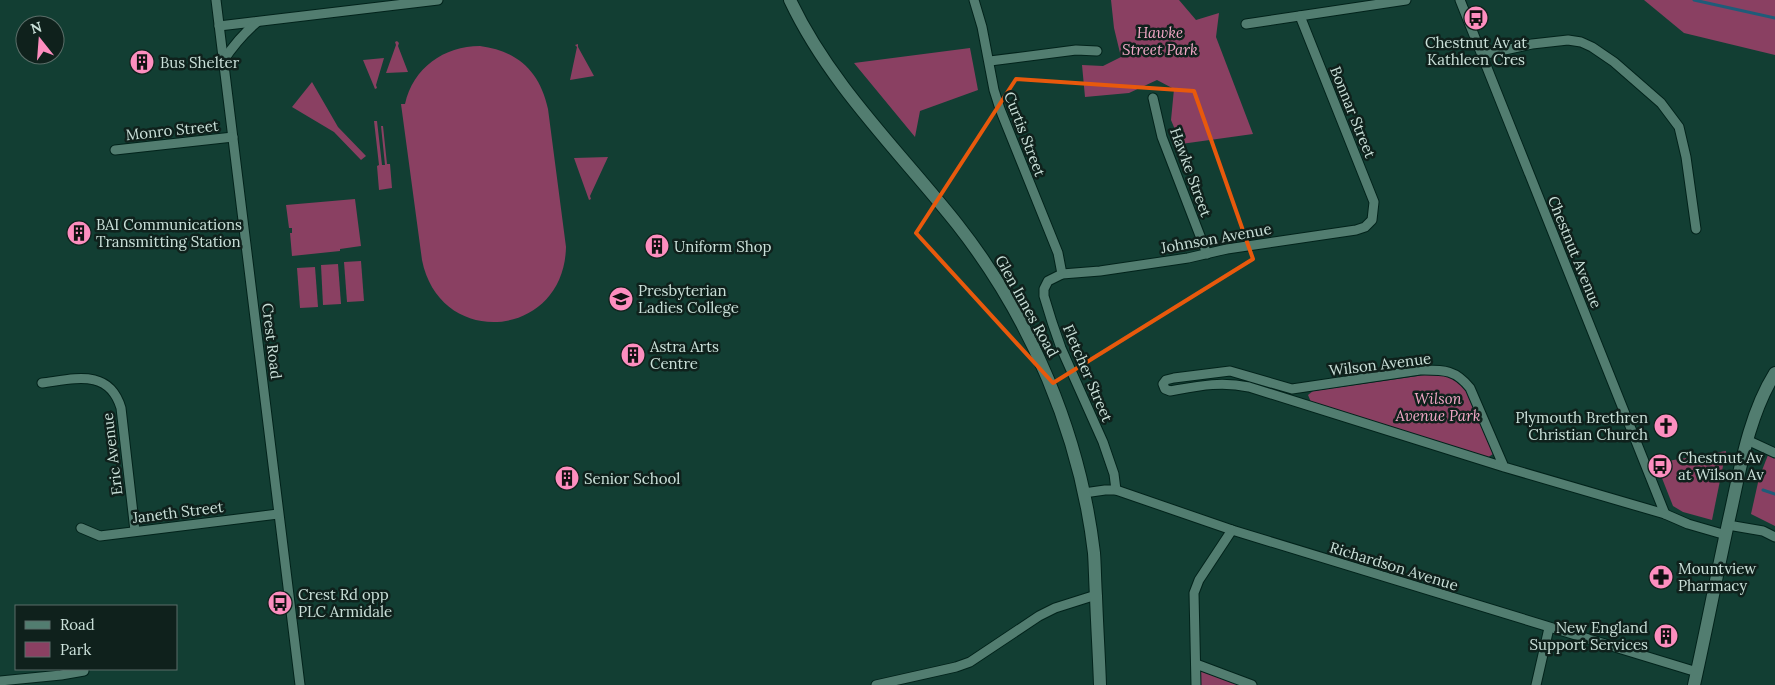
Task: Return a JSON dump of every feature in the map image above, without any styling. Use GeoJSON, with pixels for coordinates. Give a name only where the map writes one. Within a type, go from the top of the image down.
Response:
{"type":"FeatureCollection","features":[{"type":"Feature","properties":{"kind":"main road","name":"Glen Innes Road"},"geometry":{"type":"LineString","coordinates":[[790,0],[806,31],[838,80],[978,253],[1025,330],[1053,391],[1074,453],[1084,493],[1094,555],[1100,685]]}},
{"type":"Feature","properties":{"kind":"main road"},"geometry":{"type":"LineString","coordinates":[[1694,685],[1748,440],[1756,412],[1775,373]]}},
{"type":"Feature","properties":{"kind":"street","name":"Crest Road"},"geometry":{"type":"LineString","coordinates":[[216,0],[300,685]]}},
{"type":"Feature","properties":{"kind":"street"},"geometry":{"type":"LineString","coordinates":[[219,26],[438,0]]}},
{"type":"Feature","properties":{"kind":"street","name":"Curtis Street"},"geometry":{"type":"LineString","coordinates":[[974,0],[1000,109],[1058,253],[1062,274]]}},
{"type":"Feature","properties":{"kind":"street"},"geometry":{"type":"LineString","coordinates":[[1246,24],[1406,0]]}},
{"type":"Feature","properties":{"kind":"street","name":"Chestnut Avenue"},"geometry":{"type":"LineString","coordinates":[[1460,0],[1665,514]]}},
{"type":"Feature","properties":{"kind":"street","name":"Bonnar Street"},"geometry":{"type":"LineString","coordinates":[[1300,16],[1374,202],[1372,220]]}},
{"type":"Feature","properties":{"kind":"street"},"geometry":{"type":"LineString","coordinates":[[223,61],[234,44],[257,22]]}},
{"type":"Feature","properties":{"kind":"street"},"geometry":{"type":"LineString","coordinates":[[1482,55],[1532,44],[1568,40],[1581,42],[1592,47],[1614,62],[1661,103],[1679,127],[1686,157],[1696,228]]}},
{"type":"Feature","properties":{"kind":"street"},"geometry":{"type":"LineString","coordinates":[[990,62],[1076,50],[1097,51]]}},
{"type":"Feature","properties":{"kind":"street","name":"Hawke Street"},"geometry":{"type":"LineString","coordinates":[[1153,98],[1162,137],[1208,254]]}},
{"type":"Feature","properties":{"kind":"street","name":"Monro Street"},"geometry":{"type":"LineString","coordinates":[[114,150],[233,137]]}},
{"type":"Feature","properties":{"kind":"street","name":"Johnson Avenue"},"geometry":{"type":"LineString","coordinates":[[1062,274],[1100,271],[1356,230],[1365,227],[1372,220]]}},
{"type":"Feature","properties":{"kind":"street","name":"Fletcher Street"},"geometry":{"type":"LineString","coordinates":[[1062,274],[1052,278],[1045,285],[1044,296],[1046,304],[1061,348],[1103,442],[1114,474],[1116,490]]}},
{"type":"Feature","properties":{"kind":"street","name":"Wilson Avenue"},"geometry":{"type":"LineString","coordinates":[[1504,467],[1470,388],[1464,380],[1450,372],[1420,370],[1292,389],[1230,371],[1166,380],[1163,384],[1165,389],[1170,391],[1231,383],[1249,387],[1504,467],[1665,514],[1688,524],[1727,530],[1763,531],[1775,537]]}},
{"type":"Feature","properties":{"kind":"street"},"geometry":{"type":"LineString","coordinates":[[1204,374],[1206,385]]}},
{"type":"Feature","properties":{"kind":"street"},"geometry":{"type":"LineString","coordinates":[[1249,387],[1251,377]]}},
{"type":"Feature","properties":{"kind":"street","name":"Eric Avenue"},"geometry":{"type":"LineString","coordinates":[[42,382],[86,378],[100,381],[111,388],[118,396],[135,531]]}},
{"type":"Feature","properties":{"kind":"street"},"geometry":{"type":"LineString","coordinates":[[1289,400],[1292,389]]}},
{"type":"Feature","properties":{"kind":"street"},"geometry":{"type":"LineString","coordinates":[[1748,440],[1775,453]]}},
{"type":"Feature","properties":{"kind":"street","name":"Richardson Avenue"},"geometry":{"type":"LineString","coordinates":[[1084,493],[1116,490],[1232,530],[1697,672]]}},
{"type":"Feature","properties":{"kind":"street","name":"Janeth Street"},"geometry":{"type":"LineString","coordinates":[[81,528],[100,536],[278,514]]}},
{"type":"Feature","properties":{"kind":"street"},"geometry":{"type":"LineString","coordinates":[[1196,685],[1194,593],[1199,580],[1232,530]]}},
{"type":"Feature","properties":{"kind":"street"},"geometry":{"type":"LineString","coordinates":[[876,685],[956,667],[970,662],[1039,616],[1056,608],[1096,595]]}},
{"type":"Feature","properties":{"kind":"street"},"geometry":{"type":"LineString","coordinates":[[1536,685],[1549,628]]}},
{"type":"Feature","properties":{"kind":"street"},"geometry":{"type":"LineString","coordinates":[[1196,664],[1252,685]]}},
{"type":"Feature","properties":{"kind":"street"},"geometry":{"type":"LineString","coordinates":[[0,681],[84,671]]}},
{"type":"Feature","properties":{"kind":"highlighted area"},"geometry":{"type":"Polygon","coordinates":[[[1016,79],[1194,91],[1253,259],[1053,383],[916,233],[1016,79]]]}},
{"type":"Feature","properties":{"kind":"green space","name":"Hawke Street Park"},"geometry":{"type":"Polygon","coordinates":[[[1111,0],[1179,0],[1196,20],[1219,13],[1216,37],[1253,134],[1181,144],[1171,120],[1174,89],[1157,80],[1129,93],[1085,97],[1082,65],[1103,66],[1121,57],[1114,28],[1111,0]]]}},
{"type":"Feature","properties":{"kind":"green space"},"geometry":{"type":"Polygon","coordinates":[[[1644,0],[1775,0],[1775,55],[1684,33],[1644,0]]]}},
{"type":"Feature","properties":{"kind":"green space"},"geometry":{"type":"Polygon","coordinates":[[[397,41],[408,72],[386,73],[396,45],[395,42],[397,41]]]}},
{"type":"Feature","properties":{"kind":"green space"},"geometry":{"type":"Polygon","coordinates":[[[578,44],[594,76],[570,80],[577,47],[575,45],[578,44]]]}},
{"type":"Feature","properties":{"kind":"green space"},"geometry":{"type":"Polygon","coordinates":[[[480,46],[506,53],[516,58],[533,74],[539,84],[548,109],[566,247],[560,278],[545,300],[524,315],[500,322],[475,320],[452,309],[433,289],[422,260],[401,104],[405,104],[415,80],[432,61],[454,50],[480,46]]]}},
{"type":"Feature","properties":{"kind":"green space"},"geometry":{"type":"Polygon","coordinates":[[[970,48],[978,90],[920,111],[915,137],[854,63],[970,48]]]}},
{"type":"Feature","properties":{"kind":"green space"},"geometry":{"type":"Polygon","coordinates":[[[384,58],[376,85],[377,88],[375,89],[363,60],[384,58]]]}},
{"type":"Feature","properties":{"kind":"green space"},"geometry":{"type":"Polygon","coordinates":[[[312,82],[338,127],[366,156],[361,160],[334,132],[292,107],[312,82]]]}},
{"type":"Feature","properties":{"kind":"green space"},"geometry":{"type":"Polygon","coordinates":[[[374,121],[377,121],[382,165],[385,165],[381,126],[383,126],[387,164],[390,164],[392,188],[379,190],[377,166],[379,165],[374,121]]]}},
{"type":"Feature","properties":{"kind":"green space"},"geometry":{"type":"Polygon","coordinates":[[[608,157],[590,196],[591,199],[589,200],[574,158],[608,157]]]}},
{"type":"Feature","properties":{"kind":"green space"},"geometry":{"type":"Polygon","coordinates":[[[355,199],[361,246],[340,249],[340,251],[292,256],[290,233],[292,233],[292,228],[289,228],[286,205],[355,199]]]}},
{"type":"Feature","properties":{"kind":"green space"},"geometry":{"type":"Polygon","coordinates":[[[361,261],[364,301],[347,302],[344,262],[361,261]]]}},
{"type":"Feature","properties":{"kind":"green space"},"geometry":{"type":"Polygon","coordinates":[[[338,264],[341,304],[323,305],[321,265],[338,264]]]}},
{"type":"Feature","properties":{"kind":"green space"},"geometry":{"type":"Polygon","coordinates":[[[315,267],[318,307],[300,308],[297,268],[315,267]]]}},
{"type":"Feature","properties":{"kind":"green space","name":"Wilson Avenue Park"},"geometry":{"type":"Polygon","coordinates":[[[1439,373],[1458,379],[1465,386],[1478,413],[1493,454],[1487,458],[1311,402],[1308,395],[1313,391],[1439,373]]]}},
{"type":"Feature","properties":{"kind":"green space"},"geometry":{"type":"Polygon","coordinates":[[[1726,451],[1712,520],[1683,512],[1673,506],[1656,463],[1726,451]]]}},
{"type":"Feature","properties":{"kind":"green space"},"geometry":{"type":"Polygon","coordinates":[[[1768,455],[1775,458],[1775,526],[1751,514],[1759,478],[1768,455]]]}},
{"type":"Feature","properties":{"kind":"green space"},"geometry":{"type":"Polygon","coordinates":[[[1196,664],[1252,685],[1196,685],[1196,664]]]}},
{"type":"Feature","properties":{"kind":"waterway"},"geometry":{"type":"LineString","coordinates":[[1694,0],[1775,18]]}},
{"type":"Feature","properties":{"kind":"waterway"},"geometry":{"type":"LineString","coordinates":[[1763,490],[1775,494]]}},
{"type":"Feature","properties":{"kind":"place","name":"Chestnut Av at Kathleen Cres"},"geometry":{"type":"Point","coordinates":[1476,18]}},
{"type":"Feature","properties":{"kind":"place","name":"Bus Shelter"},"geometry":{"type":"Point","coordinates":[142,62]}},
{"type":"Feature","properties":{"kind":"place","name":"BAI Communications Transmitting Station"},"geometry":{"type":"Point","coordinates":[79,233]}},
{"type":"Feature","properties":{"kind":"place","name":"Uniform Shop"},"geometry":{"type":"Point","coordinates":[657,246]}},
{"type":"Feature","properties":{"kind":"place","name":"Presbyterian Ladies College"},"geometry":{"type":"Point","coordinates":[621,299]}},
{"type":"Feature","properties":{"kind":"place","name":"Astra Arts Centre"},"geometry":{"type":"Point","coordinates":[633,355]}},
{"type":"Feature","properties":{"kind":"place","name":"Plymouth Brethren Christian Church"},"geometry":{"type":"Point","coordinates":[1666,426]}},
{"type":"Feature","properties":{"kind":"place","name":"Chestnut Av at Wilson Av"},"geometry":{"type":"Point","coordinates":[1660,466]}},
{"type":"Feature","properties":{"kind":"place","name":"Senior School"},"geometry":{"type":"Point","coordinates":[567,478]}},
{"type":"Feature","properties":{"kind":"place","name":"Mountview Pharmacy"},"geometry":{"type":"Point","coordinates":[1661,577]}},
{"type":"Feature","properties":{"kind":"place","name":"Crest Rd opp PLC Armidale"},"geometry":{"type":"Point","coordinates":[280,603]}},
{"type":"Feature","properties":{"kind":"place","name":"New England Support Services"},"geometry":{"type":"Point","coordinates":[1666,636]}}]}
